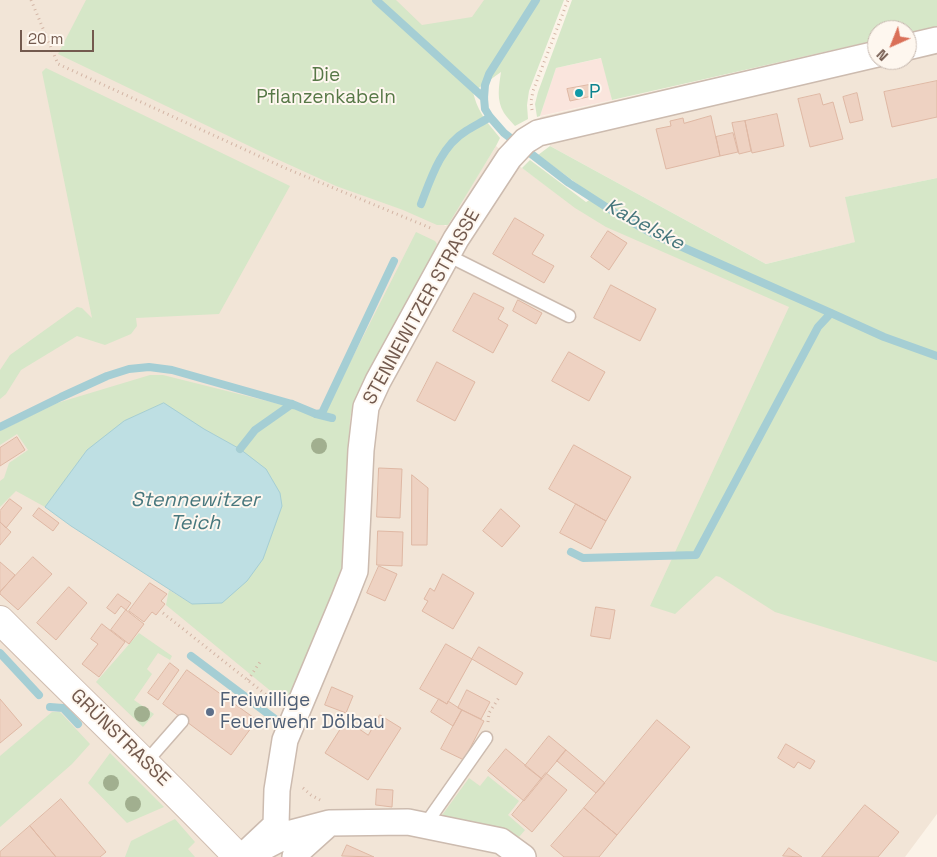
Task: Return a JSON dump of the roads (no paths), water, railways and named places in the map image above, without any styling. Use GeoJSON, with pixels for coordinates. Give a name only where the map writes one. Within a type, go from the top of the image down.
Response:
{"type":"FeatureCollection","features":[{"type":"Feature","properties":{"kind":"street"},"geometry":{"type":"LineString","coordinates":[[917,45],[937,40]]}},
{"type":"Feature","properties":{"kind":"street","name":"STENNEWITZER STRASSE"},"geometry":{"type":"LineString","coordinates":[[243,857],[276,825],[278,790],[285,740],[344,600],[354,571],[361,450],[366,407],[378,380],[451,247],[509,158],[525,141],[536,134],[867,56]]}},
{"type":"Feature","properties":{"kind":"street","name":"GRÜNSTRASSE"},"geometry":{"type":"LineString","coordinates":[[0,620],[146,762],[238,857]]}},
{"type":"Feature","properties":{"kind":"street"},"geometry":{"type":"LineString","coordinates":[[278,790],[296,814],[329,823]]}},
{"type":"Feature","properties":{"kind":"street","name":"STENNEWITZER STRASSE"},"geometry":{"type":"LineString","coordinates":[[243,857],[291,832],[329,823],[408,822],[501,841],[523,857]]}},
{"type":"Feature","properties":{"kind":"street"},"geometry":{"type":"LineString","coordinates":[[295,857],[296,853],[329,823]]}},
{"type":"Feature","properties":{"kind":"lane"},"geometry":{"type":"LineString","coordinates":[[451,247],[569,316]]}},
{"type":"Feature","properties":{"kind":"lane"},"geometry":{"type":"LineString","coordinates":[[146,762],[182,722]]}},
{"type":"Feature","properties":{"kind":"lane"},"geometry":{"type":"LineString","coordinates":[[425,825],[486,738]]}},
{"type":"Feature","properties":{"kind":"water","name":"Stennewitzer Teich"},"geometry":{"type":"Polygon","coordinates":[[[164,403],[204,429],[240,449],[266,469],[280,493],[282,506],[263,559],[247,581],[222,603],[192,604],[71,526],[45,507],[87,450],[124,421],[164,403]]]}},
{"type":"Feature","properties":{"kind":"waterway"},"geometry":{"type":"LineString","coordinates":[[376,0],[484,98]]}},
{"type":"Feature","properties":{"kind":"waterway","name":"Kabelske"},"geometry":{"type":"LineString","coordinates":[[536,0],[489,74],[485,85],[485,109],[504,133],[569,183],[617,214],[655,235],[884,337],[937,356]]}},
{"type":"Feature","properties":{"kind":"waterway"},"geometry":{"type":"LineString","coordinates":[[421,204],[438,163],[450,145],[457,137],[490,117]]}},
{"type":"Feature","properties":{"kind":"waterway"},"geometry":{"type":"LineString","coordinates":[[316,414],[322,413],[394,261]]}},
{"type":"Feature","properties":{"kind":"waterway"},"geometry":{"type":"LineString","coordinates":[[571,552],[583,558],[696,555],[818,327],[831,313]]}},
{"type":"Feature","properties":{"kind":"waterway"},"geometry":{"type":"LineString","coordinates":[[0,427],[107,376],[129,369],[149,367],[172,370],[292,404],[316,414],[332,418]]}},
{"type":"Feature","properties":{"kind":"waterway"},"geometry":{"type":"LineString","coordinates":[[240,449],[255,430],[293,405]]}},
{"type":"Feature","properties":{"kind":"waterway"},"geometry":{"type":"LineString","coordinates":[[0,653],[39,695]]}},
{"type":"Feature","properties":{"kind":"waterway"},"geometry":{"type":"LineString","coordinates":[[191,656],[275,719]]}},
{"type":"Feature","properties":{"kind":"waterway"},"geometry":{"type":"LineString","coordinates":[[50,707],[63,708],[78,724]]}},
{"type":"Feature","properties":{"kind":"place","name":"P"},"geometry":{"type":"Point","coordinates":[579,93]}},
{"type":"Feature","properties":{"kind":"place","name":"Freiwillige Feuerwehr Dölbau"},"geometry":{"type":"Point","coordinates":[210,712]}},
{"type":"Feature","properties":{"kind":"park label","name":"Die Pflanzenkabeln"},"geometry":{"type":"Point","coordinates":[326,87]}}]}
